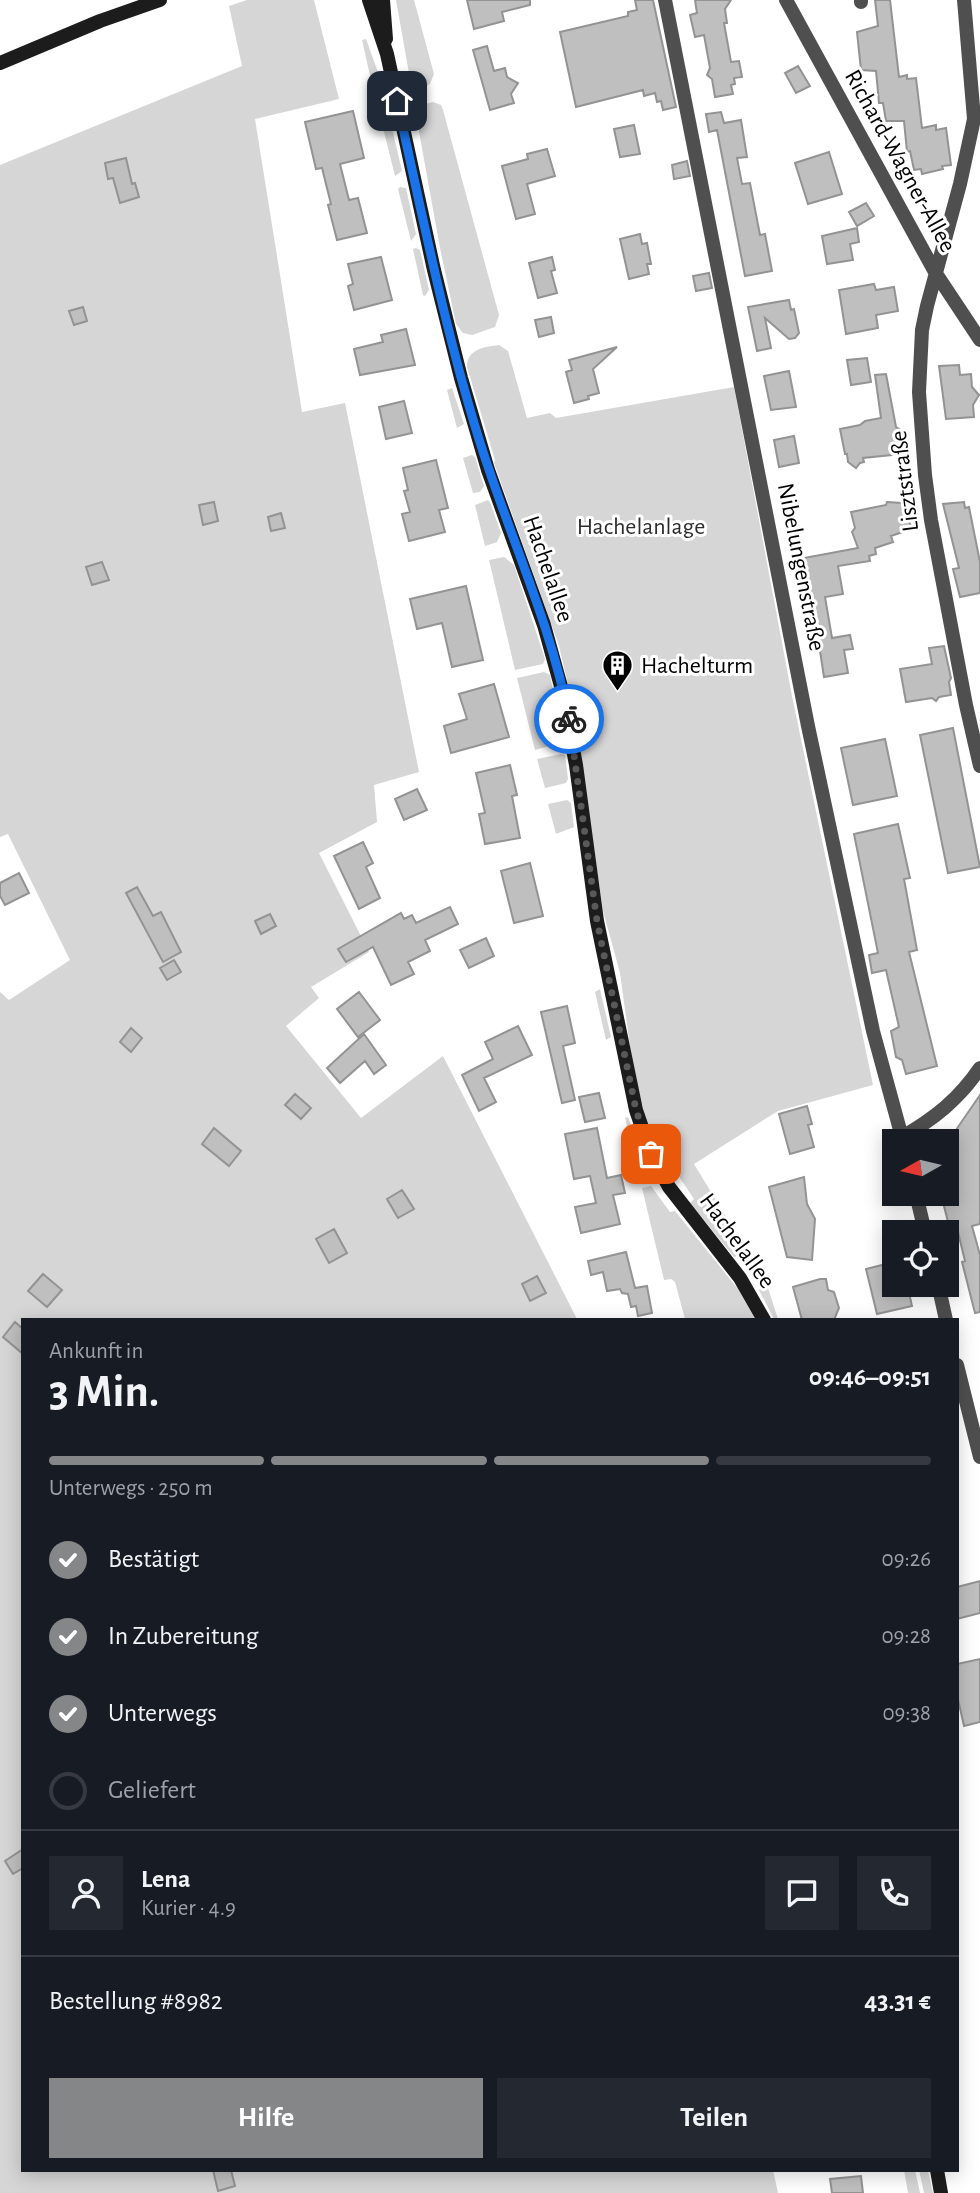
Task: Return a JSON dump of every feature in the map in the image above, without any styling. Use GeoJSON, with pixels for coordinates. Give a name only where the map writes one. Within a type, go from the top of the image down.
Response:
{"type":"FeatureCollection","features":[{"type":"Feature","properties":{"kind":"street"},"geometry":{"type":"LineString","coordinates":[[0,63],[100,21],[160,0]]}},
{"type":"Feature","properties":{"kind":"street","name":"Hachelallee"},"geometry":{"type":"LineString","coordinates":[[369,0],[387,54],[434,270],[461,378],[488,470],[544,625],[562,690],[597,921],[636,1110],[651,1154],[669,1187],[740,1278],[763,1318]]}},
{"type":"Feature","properties":{"kind":"street","name":"Hachelallee"},"geometry":{"type":"LineString","coordinates":[[383,0],[387,54]]}},
{"type":"Feature","properties":{"kind":"street","name":"Nibelungenstraße"},"geometry":{"type":"LineString","coordinates":[[665,0],[808,726],[873,1031],[899,1129]]}},
{"type":"Feature","properties":{"kind":"street","name":"Richard-Wagner-Allee"},"geometry":{"type":"LineString","coordinates":[[786,0],[935,272],[980,340]]}},
{"type":"Feature","properties":{"kind":"street","name":"Lisztstraße"},"geometry":{"type":"LineString","coordinates":[[964,0],[974,119],[925,318],[919,392],[925,475],[966,705],[980,766]]}},
{"type":"Feature","properties":{"kind":"street"},"geometry":{"type":"LineString","coordinates":[[916,1129],[944,1110],[980,1068]]}},
{"type":"Feature","properties":{"kind":"street"},"geometry":{"type":"LineString","coordinates":[[941,1297],[946,1318]]}},
{"type":"Feature","properties":{"kind":"street"},"geometry":{"type":"LineString","coordinates":[[959,1373],[980,1457]]}},
{"type":"Feature","properties":{"kind":"street"},"geometry":{"type":"LineString","coordinates":[[937,2172],[941,2193]]}},
{"type":"Feature","properties":{"kind":"green space"},"geometry":{"type":"Polygon","coordinates":[[[247,0],[314,0],[339,99],[255,119],[302,412],[345,403],[419,772],[374,785],[377,822],[319,853],[369,952],[311,987],[319,998],[286,1026],[361,1118],[443,1056],[576,1318],[21,1318],[21,2172],[773,2172],[778,2193],[0,2193],[0,992],[9,1000],[70,960],[8,834],[0,837],[0,165],[242,66],[229,6],[247,0]]]}},
{"type":"Feature","properties":{"kind":"green space"},"geometry":{"type":"Polygon","coordinates":[[[396,0],[414,0],[434,74],[430,84],[425,87],[416,87],[410,79],[396,0]]]}},
{"type":"Feature","properties":{"kind":"green space"},"geometry":{"type":"Polygon","coordinates":[[[366,39],[384,89],[382,92],[375,93],[373,89],[362,40],[366,39]]]}},
{"type":"Feature","properties":{"kind":"green space"},"geometry":{"type":"Polygon","coordinates":[[[433,102],[441,105],[443,110],[499,315],[495,327],[472,335],[463,333],[456,324],[416,115],[421,105],[433,102]]]}},
{"type":"Feature","properties":{"kind":"green space"},"geometry":{"type":"Polygon","coordinates":[[[387,107],[402,171],[395,176],[378,108],[387,107]]]}},
{"type":"Feature","properties":{"kind":"green space"},"geometry":{"type":"Polygon","coordinates":[[[406,188],[416,234],[411,241],[398,189],[406,188]]]}},
{"type":"Feature","properties":{"kind":"green space"},"geometry":{"type":"Polygon","coordinates":[[[413,249],[420,250],[429,290],[425,296],[413,249]]]}},
{"type":"Feature","properties":{"kind":"green space","name":"Hachelanlage"},"geometry":{"type":"Polygon","coordinates":[[[499,345],[508,351],[527,418],[550,413],[556,418],[734,387],[792,696],[873,1085],[778,1111],[694,1164],[762,1276],[757,1279],[739,1255],[734,1257],[690,1203],[694,1199],[678,1175],[670,1179],[646,1121],[632,1061],[620,973],[603,911],[574,710],[559,646],[494,463],[467,367],[473,353],[482,348],[499,345]]]}},
{"type":"Feature","properties":{"kind":"green space"},"geometry":{"type":"Polygon","coordinates":[[[452,388],[464,424],[457,428],[447,390],[452,388]]]}},
{"type":"Feature","properties":{"kind":"green space"},"geometry":{"type":"Polygon","coordinates":[[[472,455],[484,486],[480,492],[473,493],[463,458],[472,455]]]}},
{"type":"Feature","properties":{"kind":"green space"},"geometry":{"type":"Polygon","coordinates":[[[488,500],[501,533],[497,542],[485,546],[475,505],[488,500]]]}},
{"type":"Feature","properties":{"kind":"green space"},"geometry":{"type":"Polygon","coordinates":[[[504,557],[514,565],[545,659],[543,664],[515,670],[489,560],[504,557]]]}},
{"type":"Feature","properties":{"kind":"green space"},"geometry":{"type":"Polygon","coordinates":[[[544,672],[550,675],[563,742],[535,750],[517,678],[544,672]]]}},
{"type":"Feature","properties":{"kind":"green space"},"geometry":{"type":"Polygon","coordinates":[[[565,755],[568,779],[566,783],[545,788],[537,759],[565,755]]]}},
{"type":"Feature","properties":{"kind":"green space"},"geometry":{"type":"Polygon","coordinates":[[[567,800],[571,803],[574,827],[556,834],[548,804],[567,800]]]}},
{"type":"Feature","properties":{"kind":"green space"},"geometry":{"type":"Polygon","coordinates":[[[600,989],[611,1037],[606,1040],[595,992],[600,989]]]}},
{"type":"Feature","properties":{"kind":"green space"},"geometry":{"type":"Polygon","coordinates":[[[628,1117],[648,1167],[638,1172],[625,1118],[628,1117]]]}},
{"type":"Feature","properties":{"kind":"green space"},"geometry":{"type":"Polygon","coordinates":[[[651,1186],[670,1212],[675,1211],[738,1289],[754,1318],[685,1318],[675,1282],[671,1279],[664,1280],[642,1188],[651,1186]]]}},
{"type":"Feature","properties":{"kind":"green space"},"geometry":{"type":"Polygon","coordinates":[[[767,1285],[778,1318],[773,1318],[759,1290],[767,1285]]]}},
{"type":"Feature","properties":{"kind":"green space"},"geometry":{"type":"Polygon","coordinates":[[[904,2172],[915,2172],[920,2193],[908,2193],[904,2172]]]}},
{"type":"Feature","properties":{"kind":"green space"},"geometry":{"type":"Polygon","coordinates":[[[919,2172],[928,2172],[933,2193],[924,2193],[919,2172]]]}},
{"type":"Feature","properties":{"kind":"building"},"geometry":{"type":"Polygon","coordinates":[[[467,0],[530,0],[530,5],[502,12],[504,21],[474,29],[467,0]]]}},
{"type":"Feature","properties":{"kind":"building"},"geometry":{"type":"Polygon","coordinates":[[[635,0],[653,0],[676,107],[663,110],[655,93],[644,96],[643,90],[576,107],[560,32],[628,16],[628,12],[637,10],[635,0]]]}},
{"type":"Feature","properties":{"kind":"building"},"geometry":{"type":"Polygon","coordinates":[[[695,0],[731,0],[725,9],[727,23],[724,23],[731,62],[739,61],[742,77],[734,78],[735,84],[731,85],[733,94],[715,97],[712,79],[707,75],[710,68],[704,35],[695,37],[690,15],[697,13],[695,0]]]}},
{"type":"Feature","properties":{"kind":"building"},"geometry":{"type":"Polygon","coordinates":[[[875,0],[890,0],[899,77],[907,75],[907,79],[916,78],[922,128],[936,125],[936,130],[946,128],[951,165],[942,166],[943,169],[922,174],[921,169],[914,170],[910,151],[907,152],[904,121],[886,121],[883,103],[879,103],[876,71],[861,70],[857,32],[878,26],[875,0]]]}},
{"type":"Feature","properties":{"kind":"building"},"geometry":{"type":"Polygon","coordinates":[[[487,46],[494,71],[505,68],[507,77],[518,83],[511,94],[514,103],[490,110],[473,50],[487,46]]]}},
{"type":"Feature","properties":{"kind":"building"},"geometry":{"type":"Polygon","coordinates":[[[798,66],[810,86],[796,93],[785,73],[798,66]]]}},
{"type":"Feature","properties":{"kind":"building"},"geometry":{"type":"Polygon","coordinates":[[[353,111],[364,158],[340,164],[349,200],[358,198],[367,233],[337,240],[322,168],[316,169],[305,122],[353,111]]]}},
{"type":"Feature","properties":{"kind":"building"},"geometry":{"type":"Polygon","coordinates":[[[721,112],[724,123],[741,120],[747,157],[737,158],[742,184],[750,183],[760,235],[765,234],[772,271],[745,276],[717,130],[709,132],[706,114],[721,112]]]}},
{"type":"Feature","properties":{"kind":"building"},"geometry":{"type":"Polygon","coordinates":[[[634,125],[640,154],[620,157],[614,129],[634,125]]]}},
{"type":"Feature","properties":{"kind":"building"},"geometry":{"type":"Polygon","coordinates":[[[547,149],[555,176],[527,184],[535,214],[516,219],[502,166],[528,159],[527,154],[547,149]]]}},
{"type":"Feature","properties":{"kind":"building"},"geometry":{"type":"Polygon","coordinates":[[[829,152],[842,194],[808,204],[795,163],[829,152]]]}},
{"type":"Feature","properties":{"kind":"building"},"geometry":{"type":"Polygon","coordinates":[[[126,158],[132,184],[135,183],[139,197],[120,203],[113,178],[108,179],[105,163],[126,158]]]}},
{"type":"Feature","properties":{"kind":"building"},"geometry":{"type":"Polygon","coordinates":[[[687,161],[690,176],[674,179],[672,165],[687,161]]]}},
{"type":"Feature","properties":{"kind":"building"},"geometry":{"type":"Polygon","coordinates":[[[866,203],[874,216],[857,226],[849,212],[866,203]]]}},
{"type":"Feature","properties":{"kind":"building"},"geometry":{"type":"Polygon","coordinates":[[[857,228],[859,242],[850,244],[853,260],[827,264],[822,236],[857,228]]]}},
{"type":"Feature","properties":{"kind":"building"},"geometry":{"type":"Polygon","coordinates":[[[640,234],[642,244],[647,243],[651,264],[647,264],[649,274],[629,279],[620,239],[640,234]]]}},
{"type":"Feature","properties":{"kind":"building"},"geometry":{"type":"Polygon","coordinates":[[[381,257],[392,300],[354,310],[348,286],[353,284],[348,264],[381,257]]]}},
{"type":"Feature","properties":{"kind":"building"},"geometry":{"type":"Polygon","coordinates":[[[552,257],[555,270],[551,271],[557,293],[538,298],[529,263],[552,257]]]}},
{"type":"Feature","properties":{"kind":"building"},"geometry":{"type":"Polygon","coordinates":[[[709,273],[712,288],[696,291],[693,276],[709,273]]]}},
{"type":"Feature","properties":{"kind":"building"},"geometry":{"type":"Polygon","coordinates":[[[874,284],[876,290],[894,287],[898,311],[876,315],[878,328],[846,334],[839,290],[874,284]]]}},
{"type":"Feature","properties":{"kind":"building"},"geometry":{"type":"Polygon","coordinates":[[[789,300],[791,310],[794,309],[799,333],[795,338],[789,339],[765,318],[771,348],[757,351],[748,307],[789,300]]]}},
{"type":"Feature","properties":{"kind":"building"},"geometry":{"type":"Polygon","coordinates":[[[83,307],[87,321],[74,325],[69,311],[83,307]]]}},
{"type":"Feature","properties":{"kind":"building"},"geometry":{"type":"Polygon","coordinates":[[[551,317],[554,333],[539,337],[535,320],[551,317]]]}},
{"type":"Feature","properties":{"kind":"building"},"geometry":{"type":"Polygon","coordinates":[[[406,329],[415,365],[360,375],[354,349],[383,342],[381,335],[406,329]]]}},
{"type":"Feature","properties":{"kind":"building"},"geometry":{"type":"Polygon","coordinates":[[[617,347],[593,369],[599,393],[574,403],[566,372],[572,370],[569,360],[617,347]]]}},
{"type":"Feature","properties":{"kind":"building"},"geometry":{"type":"Polygon","coordinates":[[[867,358],[871,382],[851,385],[847,360],[867,358]]]}},
{"type":"Feature","properties":{"kind":"building"},"geometry":{"type":"Polygon","coordinates":[[[959,365],[960,375],[971,374],[972,387],[979,395],[973,405],[974,417],[946,419],[939,366],[959,365]]]}},
{"type":"Feature","properties":{"kind":"building"},"geometry":{"type":"Polygon","coordinates":[[[789,371],[796,407],[771,410],[764,376],[789,371]]]}},
{"type":"Feature","properties":{"kind":"building"},"geometry":{"type":"Polygon","coordinates":[[[886,374],[896,427],[901,430],[895,439],[896,449],[892,455],[863,458],[864,462],[856,468],[848,462],[840,429],[881,418],[875,375],[886,374]]]}},
{"type":"Feature","properties":{"kind":"building"},"geometry":{"type":"Polygon","coordinates":[[[404,401],[412,433],[386,439],[379,407],[404,401]]]}},
{"type":"Feature","properties":{"kind":"building"},"geometry":{"type":"Polygon","coordinates":[[[794,436],[799,463],[779,467],[774,440],[794,436]]]}},
{"type":"Feature","properties":{"kind":"building"},"geometry":{"type":"Polygon","coordinates":[[[436,460],[448,508],[439,510],[445,532],[409,541],[402,514],[410,512],[404,491],[408,490],[403,468],[436,460]]]}},
{"type":"Feature","properties":{"kind":"building"},"geometry":{"type":"Polygon","coordinates":[[[214,502],[218,521],[203,525],[199,505],[214,502]]]}},
{"type":"Feature","properties":{"kind":"building"},"geometry":{"type":"Polygon","coordinates":[[[887,502],[902,503],[912,529],[891,536],[893,542],[875,548],[876,554],[869,556],[870,561],[838,566],[843,594],[825,597],[832,638],[850,635],[853,649],[844,650],[848,673],[824,677],[818,638],[812,639],[809,623],[812,623],[807,599],[811,598],[804,558],[858,548],[852,532],[855,528],[851,512],[886,505],[887,502]]]}},
{"type":"Feature","properties":{"kind":"building"},"geometry":{"type":"Polygon","coordinates":[[[964,502],[965,508],[969,507],[980,562],[980,593],[960,597],[953,569],[959,568],[943,504],[964,502]]]}},
{"type":"Feature","properties":{"kind":"building"},"geometry":{"type":"Polygon","coordinates":[[[281,513],[285,528],[271,531],[268,517],[281,513]]]}},
{"type":"Feature","properties":{"kind":"building"},"geometry":{"type":"Polygon","coordinates":[[[102,562],[109,580],[92,585],[86,567],[102,562]]]}},
{"type":"Feature","properties":{"kind":"building"},"geometry":{"type":"Polygon","coordinates":[[[466,586],[483,660],[452,667],[442,623],[417,629],[410,599],[466,586]]]}},
{"type":"Feature","properties":{"kind":"building"},"geometry":{"type":"Polygon","coordinates":[[[944,646],[951,678],[951,695],[939,697],[936,701],[932,698],[906,702],[900,669],[932,664],[929,648],[944,646]]]}},
{"type":"Feature","properties":{"kind":"building"},"geometry":{"type":"Polygon","coordinates":[[[494,684],[509,737],[451,753],[444,726],[467,719],[459,694],[494,684]]]}},
{"type":"Feature","properties":{"kind":"building"},"geometry":{"type":"Polygon","coordinates":[[[953,728],[980,867],[948,873],[920,735],[953,728]]]}},
{"type":"Feature","properties":{"kind":"building"},"geometry":{"type":"Polygon","coordinates":[[[885,739],[897,796],[853,805],[841,748],[885,739]]]}},
{"type":"Feature","properties":{"kind":"building"},"geometry":{"type":"Polygon","coordinates":[[[510,765],[517,795],[512,796],[520,838],[485,844],[479,814],[485,813],[476,773],[510,765]]]}},
{"type":"Feature","properties":{"kind":"building"},"geometry":{"type":"Polygon","coordinates":[[[417,789],[427,810],[404,820],[395,799],[417,789]]]}},
{"type":"Feature","properties":{"kind":"building"},"geometry":{"type":"Polygon","coordinates":[[[898,824],[910,878],[904,879],[917,950],[909,952],[937,1066],[906,1074],[902,1060],[896,1057],[891,1031],[899,1027],[886,970],[872,973],[869,955],[878,953],[854,834],[898,824]]]}},
{"type":"Feature","properties":{"kind":"building"},"geometry":{"type":"Polygon","coordinates":[[[363,842],[373,863],[366,867],[380,898],[359,909],[334,856],[363,842]]]}},
{"type":"Feature","properties":{"kind":"building"},"geometry":{"type":"Polygon","coordinates":[[[530,863],[543,916],[514,923],[501,871],[530,863]]]}},
{"type":"Feature","properties":{"kind":"building"},"geometry":{"type":"Polygon","coordinates":[[[19,873],[29,893],[5,905],[0,896],[0,883],[19,873]]]}},
{"type":"Feature","properties":{"kind":"building"},"geometry":{"type":"Polygon","coordinates":[[[137,887],[153,916],[161,912],[181,952],[163,962],[126,893],[137,887]]]}},
{"type":"Feature","properties":{"kind":"building"},"geometry":{"type":"Polygon","coordinates":[[[450,907],[458,924],[425,940],[430,951],[408,962],[414,974],[391,985],[373,947],[346,962],[338,949],[401,913],[404,919],[412,915],[416,923],[450,907]]]}},
{"type":"Feature","properties":{"kind":"building"},"geometry":{"type":"Polygon","coordinates":[[[270,914],[276,926],[261,934],[255,921],[270,914]]]}},
{"type":"Feature","properties":{"kind":"building"},"geometry":{"type":"Polygon","coordinates":[[[486,938],[494,956],[469,968],[460,950],[486,938]]]}},
{"type":"Feature","properties":{"kind":"building"},"geometry":{"type":"Polygon","coordinates":[[[174,960],[181,972],[167,980],[160,968],[174,960]]]}},
{"type":"Feature","properties":{"kind":"building"},"geometry":{"type":"Polygon","coordinates":[[[359,992],[380,1020],[358,1037],[337,1009],[359,992]]]}},
{"type":"Feature","properties":{"kind":"building"},"geometry":{"type":"Polygon","coordinates":[[[567,1006],[575,1043],[563,1046],[575,1100],[562,1103],[541,1012],[567,1006]]]}},
{"type":"Feature","properties":{"kind":"building"},"geometry":{"type":"Polygon","coordinates":[[[518,1026],[532,1055],[484,1078],[496,1102],[479,1111],[462,1075],[493,1059],[485,1042],[518,1026]]]}},
{"type":"Feature","properties":{"kind":"building"},"geometry":{"type":"Polygon","coordinates":[[[131,1028],[142,1038],[131,1052],[120,1042],[131,1028]]]}},
{"type":"Feature","properties":{"kind":"building"},"geometry":{"type":"Polygon","coordinates":[[[364,1034],[386,1065],[374,1074],[365,1061],[340,1083],[327,1068],[364,1034]]]}},
{"type":"Feature","properties":{"kind":"building"},"geometry":{"type":"Polygon","coordinates":[[[599,1093],[605,1118],[585,1122],[579,1097],[599,1093]]]}},
{"type":"Feature","properties":{"kind":"building"},"geometry":{"type":"Polygon","coordinates":[[[295,1094],[311,1108],[301,1119],[285,1105],[295,1094]]]}},
{"type":"Feature","properties":{"kind":"building"},"geometry":{"type":"Polygon","coordinates":[[[980,1095],[980,1224],[972,1226],[980,1255],[980,1312],[975,1313],[962,1262],[965,1261],[959,1236],[959,1220],[948,1220],[944,1206],[959,1206],[959,1129],[957,1129],[980,1095]]]}},
{"type":"Feature","properties":{"kind":"building"},"geometry":{"type":"Polygon","coordinates":[[[807,1106],[812,1124],[808,1125],[814,1147],[790,1154],[779,1114],[807,1106]]]}},
{"type":"Feature","properties":{"kind":"building"},"geometry":{"type":"Polygon","coordinates":[[[214,1128],[241,1151],[229,1166],[202,1144],[214,1128]]]}},
{"type":"Feature","properties":{"kind":"building"},"geometry":{"type":"Polygon","coordinates":[[[597,1128],[607,1178],[621,1175],[625,1193],[613,1195],[620,1224],[581,1233],[575,1207],[596,1203],[590,1176],[574,1179],[565,1134],[597,1128]]]}},
{"type":"Feature","properties":{"kind":"building"},"geometry":{"type":"Polygon","coordinates":[[[804,1177],[807,1204],[815,1219],[812,1260],[787,1257],[769,1187],[804,1177]]]}},
{"type":"Feature","properties":{"kind":"building"},"geometry":{"type":"Polygon","coordinates":[[[402,1190],[414,1209],[398,1218],[387,1199],[402,1190]]]}},
{"type":"Feature","properties":{"kind":"building"},"geometry":{"type":"Polygon","coordinates":[[[334,1229],[347,1253],[329,1263],[316,1239],[334,1229]]]}},
{"type":"Feature","properties":{"kind":"building"},"geometry":{"type":"Polygon","coordinates":[[[626,1252],[635,1288],[647,1286],[652,1313],[638,1316],[636,1306],[631,1307],[628,1294],[622,1293],[620,1289],[607,1291],[603,1272],[591,1275],[588,1261],[626,1252]]]}},
{"type":"Feature","properties":{"kind":"building"},"geometry":{"type":"Polygon","coordinates":[[[882,1265],[882,1297],[910,1297],[912,1306],[877,1314],[866,1269],[882,1265]]]}},
{"type":"Feature","properties":{"kind":"building"},"geometry":{"type":"Polygon","coordinates":[[[43,1274],[62,1290],[47,1307],[28,1291],[43,1274]]]}},
{"type":"Feature","properties":{"kind":"building"},"geometry":{"type":"Polygon","coordinates":[[[537,1276],[546,1293],[530,1301],[522,1284],[537,1276]]]}},
{"type":"Feature","properties":{"kind":"building"},"geometry":{"type":"Polygon","coordinates":[[[826,1279],[828,1290],[834,1292],[839,1308],[835,1318],[801,1318],[793,1287],[826,1279]]]}},
{"type":"Feature","properties":{"kind":"building"},"geometry":{"type":"Polygon","coordinates":[[[15,1322],[21,1327],[21,1352],[3,1337],[15,1322]]]}},
{"type":"Feature","properties":{"kind":"building"},"geometry":{"type":"Polygon","coordinates":[[[980,1581],[980,1613],[959,1618],[959,1586],[980,1581]]]}},
{"type":"Feature","properties":{"kind":"building"},"geometry":{"type":"Polygon","coordinates":[[[980,1659],[980,1722],[964,1726],[959,1704],[959,1664],[980,1659]]]}},
{"type":"Feature","properties":{"kind":"building"},"geometry":{"type":"Polygon","coordinates":[[[21,1850],[21,1869],[13,1874],[5,1861],[21,1850]]]}},
{"type":"Feature","properties":{"kind":"building"},"geometry":{"type":"Polygon","coordinates":[[[213,2172],[232,2172],[235,2186],[218,2191],[213,2172]]]}},
{"type":"Feature","properties":{"kind":"building"},"geometry":{"type":"Polygon","coordinates":[[[861,2176],[863,2193],[832,2193],[830,2179],[861,2176]]]}},
{"type":"Feature","properties":{"kind":"way so far"},"geometry":{"type":"LineString","coordinates":[[569,719],[597,921],[630,1086],[651,1154]]}},
{"type":"Feature","properties":{"kind":"place","name":"Hachelturm"},"geometry":{"type":"Point","coordinates":[618,693]}},
{"type":"Feature","properties":{"kind":"route"},"geometry":{"type":"LineString","coordinates":[[397,101],[461,378],[488,470],[544,625],[569,719]]}}]}
